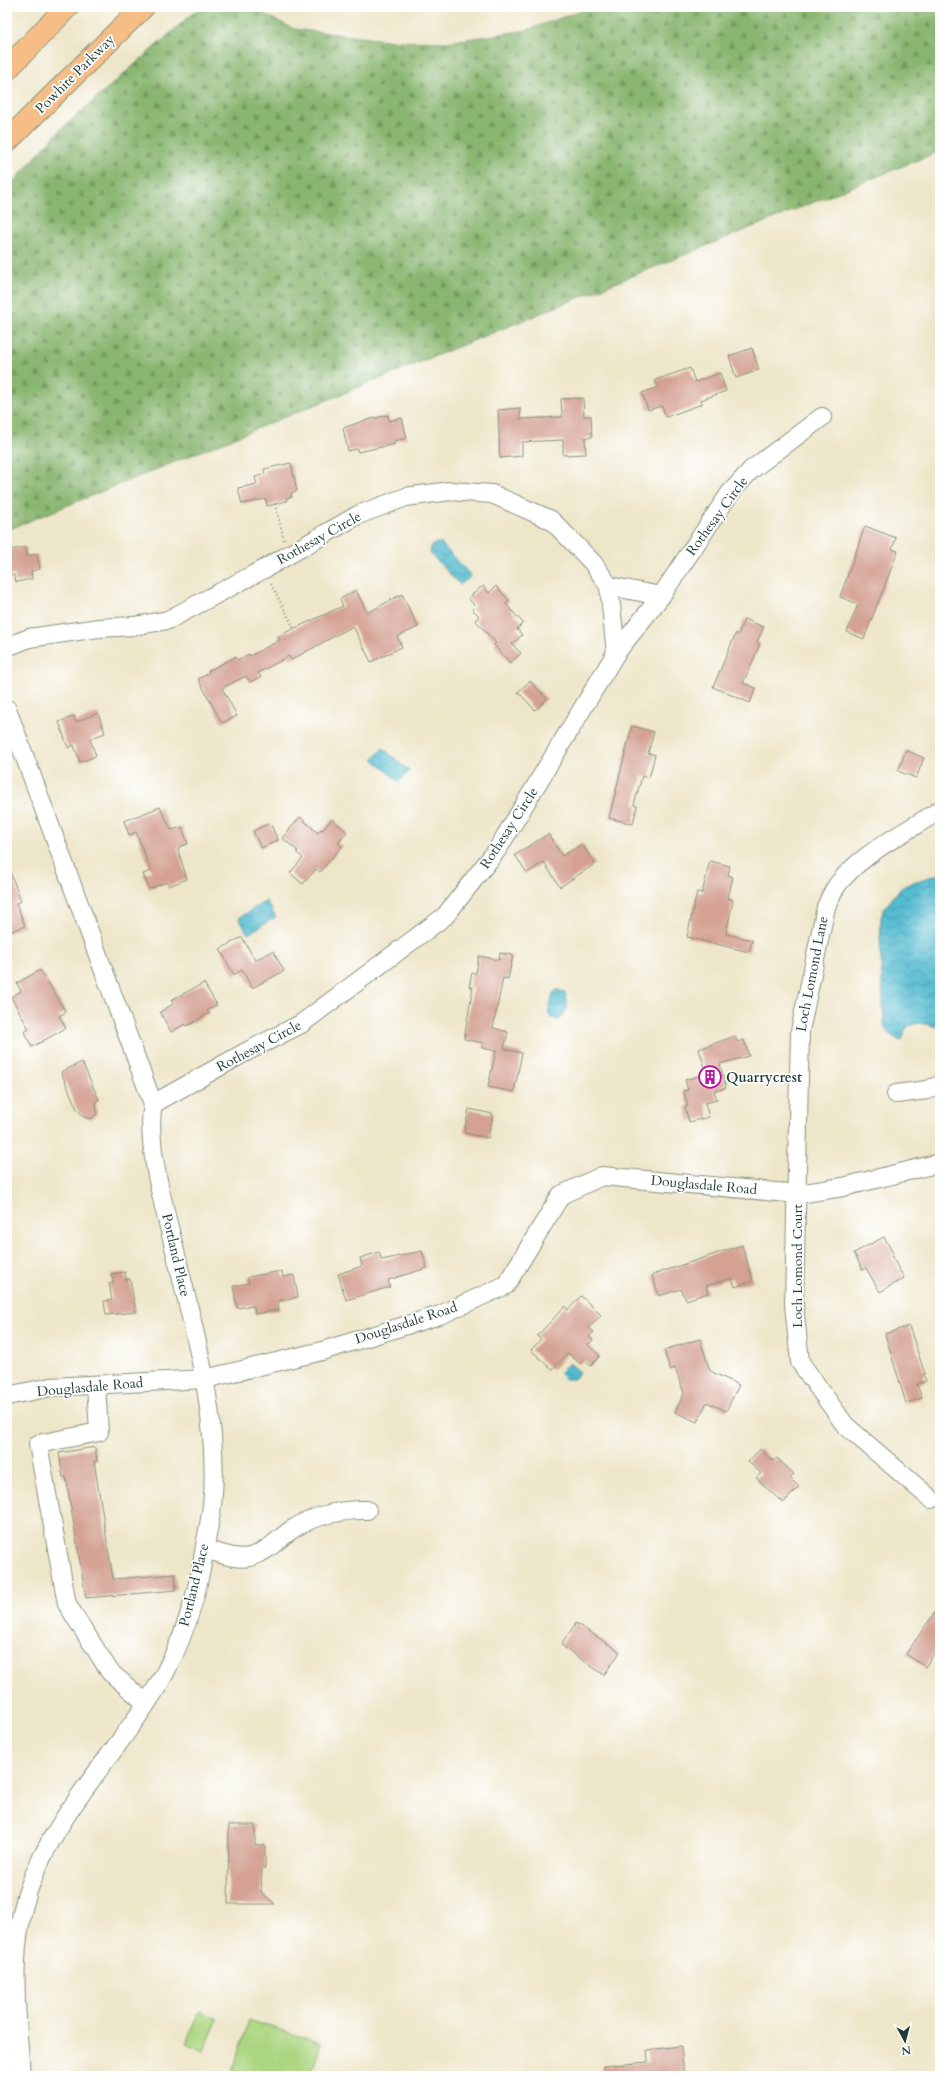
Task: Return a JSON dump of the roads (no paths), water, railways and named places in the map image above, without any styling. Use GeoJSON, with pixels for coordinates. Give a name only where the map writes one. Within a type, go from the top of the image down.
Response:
{"type":"FeatureCollection","features":[{"type":"Feature","properties":{"kind":"highway"},"geometry":{"type":"LineString","coordinates":[[7,69],[67,7]]}},
{"type":"Feature","properties":{"kind":"highway","name":"Powhite Parkway"},"geometry":{"type":"LineString","coordinates":[[7,141],[143,7]]}},
{"type":"Feature","properties":{"kind":"street","name":"Rothesay Circle"},"geometry":{"type":"LineString","coordinates":[[152,1104],[300,1024],[445,916],[497,850],[616,653],[661,596],[730,493],[751,470],[822,417]]}},
{"type":"Feature","properties":{"kind":"street","name":"Rothesay Circle"},"geometry":{"type":"LineString","coordinates":[[7,647],[29,638],[99,628],[134,626],[168,620],[288,556],[358,515],[406,497],[450,491],[492,494],[551,520],[593,563],[609,586],[616,653]]}},
{"type":"Feature","properties":{"kind":"street"},"geometry":{"type":"LineString","coordinates":[[609,586],[661,596]]}},
{"type":"Feature","properties":{"kind":"street"},"geometry":{"type":"LineString","coordinates":[[7,709],[152,1104]]}},
{"type":"Feature","properties":{"kind":"street","name":"Loch Lomond Lane"},"geometry":{"type":"LineString","coordinates":[[798,1194],[800,1031],[826,907],[832,892],[842,878],[856,864],[940,810]]}},
{"type":"Feature","properties":{"kind":"street"},"geometry":{"type":"LineString","coordinates":[[896,1094],[927,1090],[940,1085]]}},
{"type":"Feature","properties":{"kind":"street","name":"Portland Place"},"geometry":{"type":"LineString","coordinates":[[21,2076],[16,1996],[16,1955],[22,1911],[28,1891],[52,1838],[158,1685],[184,1627],[194,1595],[205,1549],[213,1496],[213,1463],[205,1379],[160,1190],[149,1121],[152,1104]]}},
{"type":"Feature","properties":{"kind":"street","name":"Douglasdale Road"},"geometry":{"type":"LineString","coordinates":[[7,1396],[51,1388],[205,1379],[322,1351],[440,1315],[506,1285],[561,1195],[602,1176],[798,1194],[843,1187],[940,1162]]}},
{"type":"Feature","properties":{"kind":"street","name":"Loch Lomond Court"},"geometry":{"type":"LineString","coordinates":[[798,1194],[794,1305],[800,1362],[845,1425],[931,1499]]}},
{"type":"Feature","properties":{"kind":"street"},"geometry":{"type":"LineString","coordinates":[[96,1385],[99,1432],[38,1444],[67,1604],[110,1672],[146,1703]]}},
{"type":"Feature","properties":{"kind":"street"},"geometry":{"type":"LineString","coordinates":[[205,1549],[239,1558],[250,1557],[263,1551],[295,1527],[311,1520],[357,1509],[367,1510]]}},
{"type":"Feature","properties":{"kind":"water"},"geometry":{"type":"Polygon","coordinates":[[[436,543],[441,543],[471,576],[460,585],[430,553],[431,546],[436,543]]]}},
{"type":"Feature","properties":{"kind":"water"},"geometry":{"type":"Polygon","coordinates":[[[383,748],[409,771],[399,782],[373,759],[383,748]]]}},
{"type":"Feature","properties":{"kind":"water"},"geometry":{"type":"Polygon","coordinates":[[[940,874],[940,1029],[927,1024],[912,1024],[905,1030],[903,1039],[900,1041],[889,1034],[884,1024],[880,939],[881,917],[885,907],[901,888],[916,881],[940,874]]]}},
{"type":"Feature","properties":{"kind":"water"},"geometry":{"type":"Polygon","coordinates":[[[266,901],[276,917],[248,934],[239,918],[266,901]]]}},
{"type":"Feature","properties":{"kind":"water"},"geometry":{"type":"Polygon","coordinates":[[[557,990],[565,992],[567,1005],[567,1009],[559,1020],[551,1018],[548,1013],[553,993],[557,990]]]}},
{"type":"Feature","properties":{"kind":"water"},"geometry":{"type":"Polygon","coordinates":[[[569,1363],[580,1372],[574,1379],[565,1379],[559,1373],[569,1363]]]}},
{"type":"Feature","properties":{"kind":"place","name":"Quarrycrest"},"geometry":{"type":"Point","coordinates":[710,1077]}}]}
